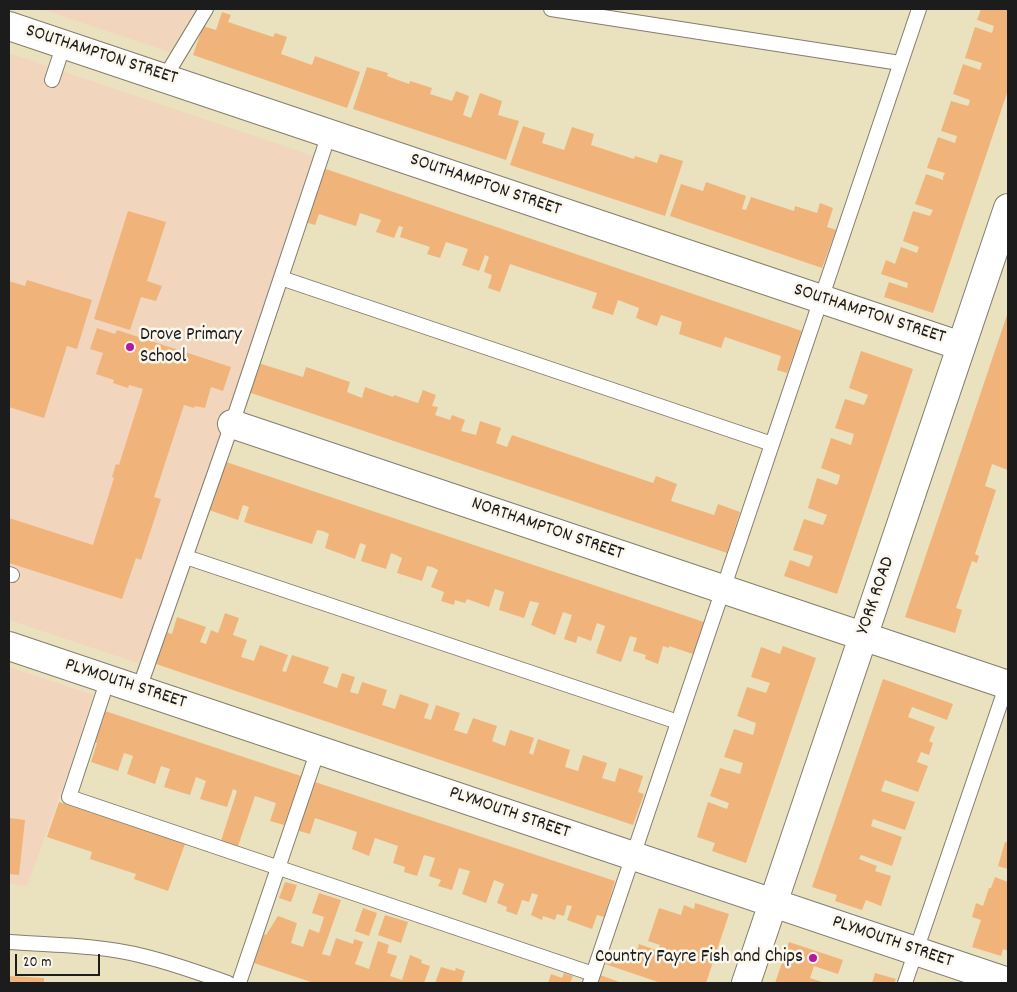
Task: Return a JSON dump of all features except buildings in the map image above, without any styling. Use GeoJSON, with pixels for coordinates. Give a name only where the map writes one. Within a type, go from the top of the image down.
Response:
{"type":"FeatureCollection","features":[{"type":"Feature","properties":{"kind":"street","name":"SOUTHAMPTON STREET"},"geometry":{"type":"LineString","coordinates":[[9,26],[961,346]]}},
{"type":"Feature","properties":{"kind":"street","name":"YORK ROAD"},"geometry":{"type":"LineString","coordinates":[[746,983],[1008,208]]}},
{"type":"Feature","properties":{"kind":"street","name":"NORTHAMPTON STREET"},"geometry":{"type":"LineString","coordinates":[[232,424],[1008,683]]}},
{"type":"Feature","properties":{"kind":"street","name":"PLYMOUTH STREET"},"geometry":{"type":"LineString","coordinates":[[9,646],[1008,982]]}},
{"type":"Feature","properties":{"kind":"lane"},"geometry":{"type":"LineString","coordinates":[[165,77],[206,9]]}},
{"type":"Feature","properties":{"kind":"lane"},"geometry":{"type":"LineString","coordinates":[[551,9],[900,63]]}},
{"type":"Feature","properties":{"kind":"lane"},"geometry":{"type":"LineString","coordinates":[[108,680],[69,797],[279,868],[591,978],[919,9]]}},
{"type":"Feature","properties":{"kind":"lane"},"geometry":{"type":"LineString","coordinates":[[52,80],[64,44]]}},
{"type":"Feature","properties":{"kind":"lane"},"geometry":{"type":"LineString","coordinates":[[139,690],[232,424],[329,134]]}},
{"type":"Feature","properties":{"kind":"lane"},"geometry":{"type":"LineString","coordinates":[[281,278],[772,444]]}},
{"type":"Feature","properties":{"kind":"lane"},"geometry":{"type":"LineString","coordinates":[[186,557],[678,722]]}},
{"type":"Feature","properties":{"kind":"lane"},"geometry":{"type":"LineString","coordinates":[[905,983],[1008,683]]}},
{"type":"Feature","properties":{"kind":"lane"},"geometry":{"type":"LineString","coordinates":[[239,983],[318,750]]}},
{"type":"Feature","properties":{"kind":"lane"},"geometry":{"type":"LineString","coordinates":[[9,942],[128,953],[228,983]]}},
{"type":"Feature","properties":{"kind":"shaded area"},"geometry":{"type":"Polygon","coordinates":[[[41,9],[196,9],[170,52],[41,9]]]}},
{"type":"Feature","properties":{"kind":"shaded area","name":"Drove Primary School"},"geometry":{"type":"Polygon","coordinates":[[[9,53],[316,157],[235,397],[141,664],[9,620],[9,53]]]}},
{"type":"Feature","properties":{"kind":"shaded area"},"geometry":{"type":"Polygon","coordinates":[[[9,667],[93,695],[71,765],[27,886],[9,883],[9,667]]]}},
{"type":"Feature","properties":{"kind":"place","name":"Drove Primary School"},"geometry":{"type":"Point","coordinates":[130,347]}},
{"type":"Feature","properties":{"kind":"place","name":"Country Fayre Fish and Chips"},"geometry":{"type":"Point","coordinates":[813,958]}}]}
